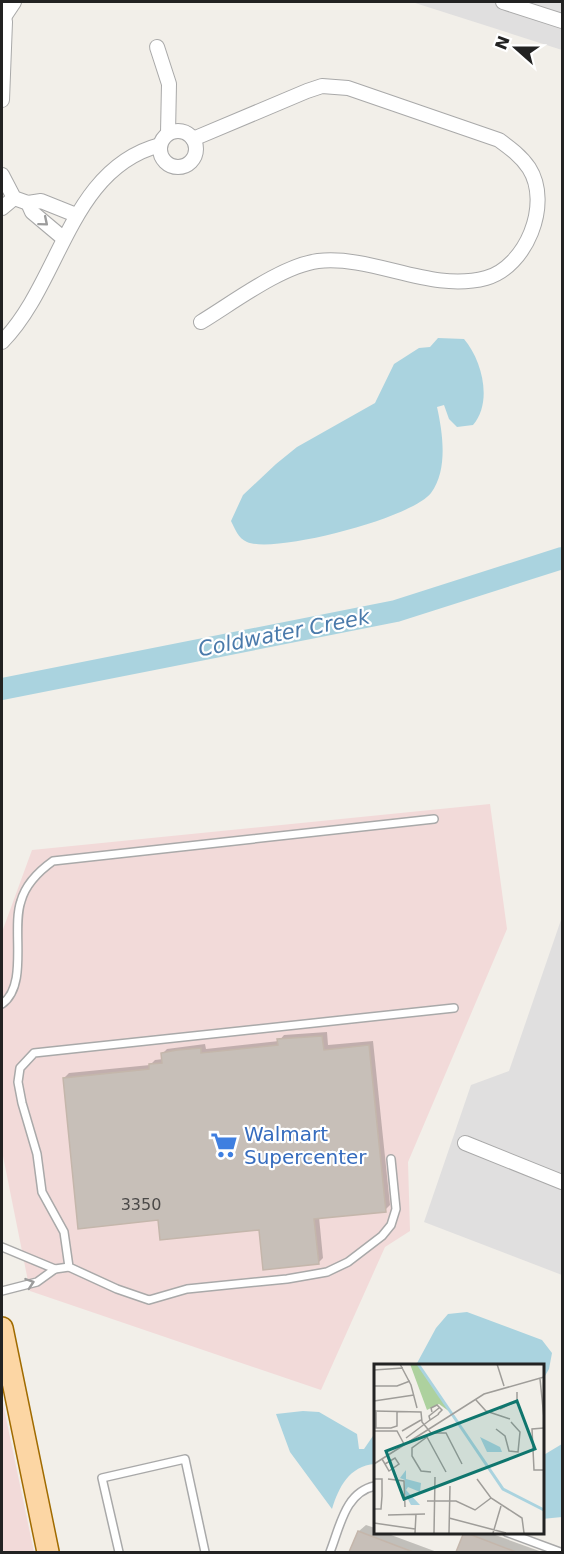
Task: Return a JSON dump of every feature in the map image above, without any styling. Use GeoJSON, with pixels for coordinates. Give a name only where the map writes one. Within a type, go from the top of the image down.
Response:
{"type":"FeatureCollection","features":[{"type":"Feature","properties":{"kind":"main road"},"geometry":{"type":"LineString","coordinates":[[2,1328],[48,1552]]}},
{"type":"Feature","properties":{"kind":"street"},"geometry":{"type":"LineString","coordinates":[[2,98],[3,12],[14,2]]}},
{"type":"Feature","properties":{"kind":"street"},"geometry":{"type":"LineString","coordinates":[[503,2],[562,21]]}},
{"type":"Feature","properties":{"kind":"street"},"geometry":{"type":"LineString","coordinates":[[2,342],[34,301],[76,215],[110,174],[142,150],[164,139],[182,131],[193,139],[196,153],[188,164],[181,167],[167,164],[162,159],[164,139],[169,84],[157,47]]}},
{"type":"Feature","properties":{"kind":"street"},"geometry":{"type":"LineString","coordinates":[[193,139],[307,91],[322,86],[336,86],[370,95],[499,140],[515,152],[530,170],[536,187],[537,206],[528,242],[507,266],[487,278],[465,281],[439,280],[373,264],[319,261],[295,266],[201,322]]}},
{"type":"Feature","properties":{"kind":"street"},"geometry":{"type":"LineString","coordinates":[[2,175],[14,198],[28,203],[41,201],[76,215]]}},
{"type":"Feature","properties":{"kind":"street"},"geometry":{"type":"LineString","coordinates":[[2,208],[14,198]]}},
{"type":"Feature","properties":{"kind":"street"},"geometry":{"type":"LineString","coordinates":[[28,203],[32,212],[63,238]]}},
{"type":"Feature","properties":{"kind":"street"},"geometry":{"type":"LineString","coordinates":[[465,1143],[562,1182]]}},
{"type":"Feature","properties":{"kind":"lane"},"geometry":{"type":"LineString","coordinates":[[2,1004],[7,1000],[16,980],[17,915],[21,900],[33,879],[53,861],[434,819]]}},
{"type":"Feature","properties":{"kind":"lane"},"geometry":{"type":"LineString","coordinates":[[69,1267],[64,1232],[42,1192],[37,1154],[18,1082],[20,1068],[34,1053],[454,1008]]}},
{"type":"Feature","properties":{"kind":"lane"},"geometry":{"type":"LineString","coordinates":[[2,1292],[37,1282],[55,1269],[69,1267],[117,1289],[150,1300],[187,1289],[287,1279],[327,1272],[348,1262],[382,1236],[391,1225],[396,1209],[391,1159]]}},
{"type":"Feature","properties":{"kind":"lane"},"geometry":{"type":"LineString","coordinates":[[2,1247],[55,1269]]}},
{"type":"Feature","properties":{"kind":"lane"},"geometry":{"type":"LineString","coordinates":[[119,1552],[102,1478],[185,1460],[205,1552]]}},
{"type":"Feature","properties":{"kind":"lane"},"geometry":{"type":"LineString","coordinates":[[330,1552],[350,1499],[363,1488],[374,1486]]}},
{"type":"Feature","properties":{"kind":"lane"},"geometry":{"type":"LineString","coordinates":[[509,1533],[560,1552]]}},
{"type":"Feature","properties":{"kind":"shaded area"},"geometry":{"type":"Polygon","coordinates":[[[412,2],[562,2],[562,50],[412,2]]]}},
{"type":"Feature","properties":{"kind":"shaded area"},"geometry":{"type":"Polygon","coordinates":[[[490,804],[507,929],[408,1162],[410,1231],[385,1247],[321,1390],[30,1291],[2,1151],[2,932],[32,850],[490,804]]]}},
{"type":"Feature","properties":{"kind":"shaded area"},"geometry":{"type":"Polygon","coordinates":[[[562,917],[562,1275],[424,1222],[471,1085],[509,1071],[562,917]]]}},
{"type":"Feature","properties":{"kind":"shaded area"},"geometry":{"type":"Polygon","coordinates":[[[2,1399],[34,1552],[2,1552],[2,1399]]]}},
{"type":"Feature","properties":{"kind":"water"},"geometry":{"type":"Polygon","coordinates":[[[438,338],[464,339],[476,358],[484,393],[483,405],[473,425],[457,427],[449,419],[444,405],[437,407],[443,451],[440,474],[431,493],[419,503],[372,523],[313,538],[262,544],[247,542],[241,538],[231,521],[243,495],[297,447],[375,403],[394,364],[419,348],[430,347],[438,338]]]}},
{"type":"Feature","properties":{"kind":"water"},"geometry":{"type":"Polygon","coordinates":[[[467,1312],[542,1340],[552,1353],[549,1369],[543,1379],[543,1364],[417,1364],[436,1328],[448,1314],[467,1312]]]}},
{"type":"Feature","properties":{"kind":"water"},"geometry":{"type":"Polygon","coordinates":[[[319,1412],[357,1434],[359,1449],[364,1449],[374,1434],[374,1464],[358,1469],[346,1479],[332,1509],[290,1452],[276,1414],[319,1412]]]}},
{"type":"Feature","properties":{"kind":"water"},"geometry":{"type":"Polygon","coordinates":[[[562,1444],[562,1517],[543,1519],[543,1455],[562,1444]]]}},
{"type":"Feature","properties":{"kind":"building","name":"Walmart Supercenter"},"geometry":{"type":"Polygon","coordinates":[[[322,1036],[324,1050],[369,1045],[386,1212],[314,1219],[319,1264],[263,1270],[259,1230],[160,1240],[158,1220],[78,1229],[63,1078],[149,1069],[149,1064],[162,1063],[161,1053],[177,1050],[201,1048],[201,1053],[278,1045],[277,1039],[322,1036]]]}},
{"type":"Feature","properties":{"kind":"building"},"geometry":{"type":"Polygon","coordinates":[[[358,1531],[413,1552],[349,1552],[358,1531]]]}},
{"type":"Feature","properties":{"kind":"building"},"geometry":{"type":"Polygon","coordinates":[[[464,1533],[467,1533],[516,1552],[456,1552],[464,1533]]]}},
{"type":"Feature","properties":{"kind":"waterway","name":"Coldwater Creek"},"geometry":{"type":"LineString","coordinates":[[2,689],[396,611],[562,558]]}},
{"type":"Feature","properties":{"kind":"place","name":"Walmart Supercenter"},"geometry":{"type":"Point","coordinates":[224,1145]}}]}
